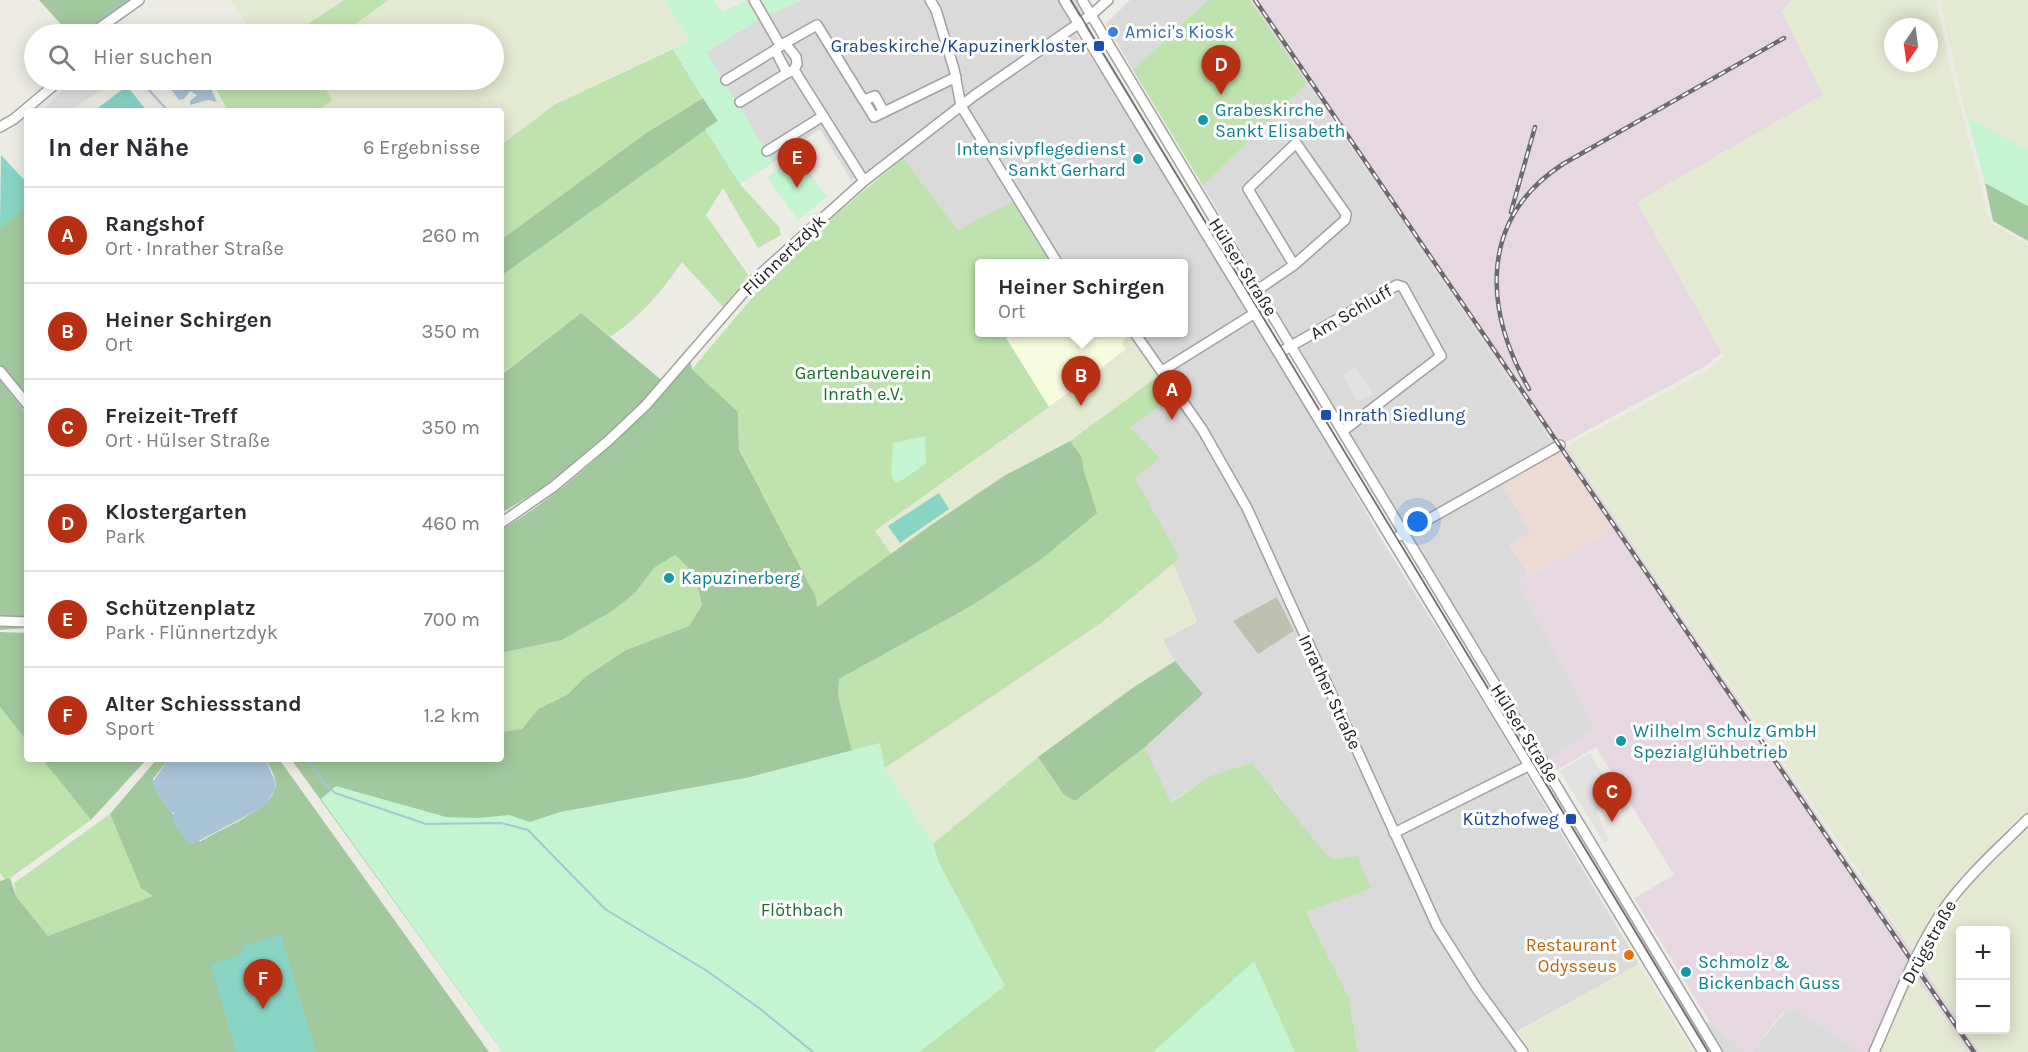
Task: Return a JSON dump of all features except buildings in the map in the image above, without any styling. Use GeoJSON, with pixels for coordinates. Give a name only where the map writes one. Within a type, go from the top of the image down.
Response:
{"type":"FeatureCollection","features":[{"type":"Feature","properties":{"kind":"street"},"geometry":{"type":"LineString","coordinates":[[105,24],[139,0]]}},
{"type":"Feature","properties":{"kind":"street"},"geometry":{"type":"LineString","coordinates":[[754,0],[791,71],[864,181]]}},
{"type":"Feature","properties":{"kind":"street"},"geometry":{"type":"LineString","coordinates":[[930,0],[936,10],[956,77],[961,106],[1055,259]]}},
{"type":"Feature","properties":{"kind":"street","name":"Hülser Straße"},"geometry":{"type":"LineString","coordinates":[[1064,0],[1703,1052]]}},
{"type":"Feature","properties":{"kind":"street","name":"Hülser Straße"},"geometry":{"type":"LineString","coordinates":[[1082,0],[1256,291],[1293,346],[1489,677],[1542,759],[1717,1052]]}},
{"type":"Feature","properties":{"kind":"street","name":"Flünnertzdyk"},"geometry":{"type":"LineString","coordinates":[[504,521],[554,487],[608,441],[646,405],[756,278],[864,181],[961,106],[1092,15],[1108,0]]}},
{"type":"Feature","properties":{"kind":"street"},"geometry":{"type":"LineString","coordinates":[[726,80],[817,25],[874,117],[956,77]]}},
{"type":"Feature","properties":{"kind":"street"},"geometry":{"type":"LineString","coordinates":[[740,102],[791,71],[797,64],[796,57],[780,46]]}},
{"type":"Feature","properties":{"kind":"street"},"geometry":{"type":"LineString","coordinates":[[27,108],[47,90]]}},
{"type":"Feature","properties":{"kind":"street"},"geometry":{"type":"LineString","coordinates":[[0,127],[24,110]]}},
{"type":"Feature","properties":{"kind":"street"},"geometry":{"type":"LineString","coordinates":[[767,151],[823,116]]}},
{"type":"Feature","properties":{"kind":"street"},"geometry":{"type":"LineString","coordinates":[[1256,291],[1294,265],[1345,220],[1346,214],[1296,143],[1248,189],[1294,265]]}},
{"type":"Feature","properties":{"kind":"street","name":"Am Schluff"},"geometry":{"type":"LineString","coordinates":[[1279,353],[1397,285],[1402,287],[1441,356],[1343,430]]}},
{"type":"Feature","properties":{"kind":"street","name":"Hülser Straße"},"geometry":{"type":"LineString","coordinates":[[1162,371],[1255,313]]}},
{"type":"Feature","properties":{"kind":"street","name":"Inrather Straße"},"geometry":{"type":"LineString","coordinates":[[1137,337],[1202,429],[1247,508],[1437,927],[1477,989],[1523,1052]]}},
{"type":"Feature","properties":{"kind":"street"},"geometry":{"type":"LineString","coordinates":[[0,371],[24,400]]}},
{"type":"Feature","properties":{"kind":"street"},"geometry":{"type":"LineString","coordinates":[[1392,540],[1560,446]]}},
{"type":"Feature","properties":{"kind":"street"},"geometry":{"type":"LineString","coordinates":[[0,621],[24,622]]}},
{"type":"Feature","properties":{"kind":"street"},"geometry":{"type":"LineString","coordinates":[[1394,833],[1542,759]]}},
{"type":"Feature","properties":{"kind":"street","name":"Drügstraße"},"geometry":{"type":"LineString","coordinates":[[1874,1052],[1914,964],[1942,912],[1959,888],[2028,819]]}},
{"type":"Feature","properties":{"kind":"shaded area"},"geometry":{"type":"Polygon","coordinates":[[[230,0],[344,0],[308,24],[247,24],[230,0]]]}},
{"type":"Feature","properties":{"kind":"shaded area"},"geometry":{"type":"Polygon","coordinates":[[[389,0],[664,0],[690,40],[554,105],[504,143],[504,108],[322,108],[332,100],[326,90],[504,90],[504,24],[355,24],[389,0]]]}},
{"type":"Feature","properties":{"kind":"shaded area"},"geometry":{"type":"Polygon","coordinates":[[[802,0],[1088,0],[1075,33],[1209,237],[1255,313],[1378,534],[1498,727],[1639,964],[1514,1033],[1523,1052],[1358,1052],[1349,997],[1306,910],[1371,889],[1332,859],[1304,830],[1275,789],[1210,776],[1170,803],[1145,747],[1203,694],[1175,661],[1163,640],[1197,622],[1173,563],[1180,558],[1134,477],[1135,434],[1130,427],[1136,342],[1129,337],[1188,337],[1188,259],[1047,259],[1014,202],[958,230],[903,158],[851,180],[820,129],[763,169],[745,116],[706,52],[760,19],[802,0]]]}},
{"type":"Feature","properties":{"kind":"shaded area"},"geometry":{"type":"Polygon","coordinates":[[[1130,0],[1208,0],[1133,70],[1106,24],[1130,0]]]}},
{"type":"Feature","properties":{"kind":"shaded area"},"geometry":{"type":"Polygon","coordinates":[[[1250,0],[1792,0],[1782,11],[1823,95],[1637,202],[1722,353],[1704,367],[1564,443],[1850,863],[1920,961],[1956,1017],[1956,1034],[1968,1034],[1980,1052],[1968,1052],[1907,967],[1869,1052],[1860,1052],[1795,1008],[1783,1012],[1752,1052],[1745,1052],[1710,1022],[1634,898],[1674,875],[1596,747],[1557,770],[1550,759],[1595,729],[1518,581],[1613,531],[1250,0]]]}},
{"type":"Feature","properties":{"kind":"shaded area"},"geometry":{"type":"Polygon","coordinates":[[[1792,0],[1936,0],[1951,70],[1990,222],[2028,245],[2028,813],[1952,891],[1915,953],[1566,446],[1706,371],[1724,356],[1637,202],[1823,95],[1782,11],[1792,0]]]}},
{"type":"Feature","properties":{"kind":"shaded area"},"geometry":{"type":"Polygon","coordinates":[[[1940,0],[2028,0],[2028,150],[1966,116],[1940,0]]]}},
{"type":"Feature","properties":{"kind":"shaded area"},"geometry":{"type":"Polygon","coordinates":[[[1307,83],[1557,450],[1530,533],[1510,545],[1528,575],[1518,581],[1595,729],[1550,759],[1504,691],[1203,186],[1307,83]]]}},
{"type":"Feature","properties":{"kind":"shaded area"},"geometry":{"type":"Polygon","coordinates":[[[62,90],[100,90],[74,108],[46,108],[62,90]]]}},
{"type":"Feature","properties":{"kind":"shaded area"},"geometry":{"type":"Polygon","coordinates":[[[122,90],[130,90],[145,108],[98,108],[122,90]]]}},
{"type":"Feature","properties":{"kind":"shaded area"},"geometry":{"type":"Polygon","coordinates":[[[172,90],[212,90],[217,102],[208,100],[190,105],[190,101],[197,95],[190,91],[184,99],[179,100],[172,90]]]}},
{"type":"Feature","properties":{"kind":"shaded area"},"geometry":{"type":"Polygon","coordinates":[[[1,155],[24,180],[24,209],[0,229],[1,155]]]}},
{"type":"Feature","properties":{"kind":"shaded area"},"geometry":{"type":"Polygon","coordinates":[[[1005,337],[1126,337],[1122,344],[1126,349],[1049,407],[1005,337]]]}},
{"type":"Feature","properties":{"kind":"shaded area"},"geometry":{"type":"Polygon","coordinates":[[[1126,337],[1136,342],[1160,375],[1070,441],[1004,476],[931,525],[892,555],[875,532],[1093,375],[1126,349],[1122,344],[1126,337]]]}},
{"type":"Feature","properties":{"kind":"shaded area"},"geometry":{"type":"Polygon","coordinates":[[[1356,366],[1373,394],[1358,402],[1342,375],[1356,366]]]}},
{"type":"Feature","properties":{"kind":"shaded area"},"geometry":{"type":"Polygon","coordinates":[[[1557,450],[1614,531],[1528,575],[1510,545],[1530,532],[1501,483],[1557,450]]]}},
{"type":"Feature","properties":{"kind":"shaded area"},"geometry":{"type":"Polygon","coordinates":[[[939,493],[949,509],[900,543],[888,526],[939,493]]]}},
{"type":"Feature","properties":{"kind":"shaded area"},"geometry":{"type":"Polygon","coordinates":[[[1173,563],[1197,622],[1163,640],[1175,661],[1134,687],[1038,757],[933,844],[788,824],[1005,688],[1101,623],[1173,563]]]}},
{"type":"Feature","properties":{"kind":"shaded area"},"geometry":{"type":"Polygon","coordinates":[[[1277,597],[1294,631],[1258,654],[1233,621],[1277,597]]]}},
{"type":"Feature","properties":{"kind":"shaded area"},"geometry":{"type":"Polygon","coordinates":[[[1590,753],[1617,798],[1596,811],[1609,840],[1604,843],[1560,771],[1590,753]]]}},
{"type":"Feature","properties":{"kind":"shaded area"},"geometry":{"type":"Polygon","coordinates":[[[167,762],[266,762],[275,781],[275,790],[263,807],[191,845],[173,824],[174,813],[169,811],[152,783],[167,762]]]}},
{"type":"Feature","properties":{"kind":"shaded area"},"geometry":{"type":"Polygon","coordinates":[[[2028,824],[2028,1052],[1980,1052],[1968,1034],[2010,1034],[2010,926],[1956,926],[1956,1017],[1920,961],[1957,896],[2028,824]]]}},
{"type":"Feature","properties":{"kind":"shaded area"},"geometry":{"type":"Polygon","coordinates":[[[281,935],[316,1052],[236,1052],[211,965],[242,954],[241,946],[281,935]]]}},
{"type":"Feature","properties":{"kind":"shaded area"},"geometry":{"type":"Polygon","coordinates":[[[1639,964],[1693,1052],[1523,1052],[1514,1034],[1639,964]]]}},
{"type":"Feature","properties":{"kind":"shaded area"},"geometry":{"type":"Polygon","coordinates":[[[1913,975],[1940,1011],[1968,1052],[1879,1052],[1913,975]]]}},
{"type":"Feature","properties":{"kind":"shaded area"},"geometry":{"type":"Polygon","coordinates":[[[1788,1008],[1795,1008],[1860,1052],[1752,1052],[1788,1008]]]}},
{"type":"Feature","properties":{"kind":"shaded area"},"geometry":{"type":"Polygon","coordinates":[[[1710,1022],[1745,1052],[1721,1052],[1701,1025],[1710,1022]]]}},
{"type":"Feature","properties":{"kind":"green space"},"geometry":{"type":"Polygon","coordinates":[[[39,0],[135,1],[95,24],[61,24],[39,0]]]}},
{"type":"Feature","properties":{"kind":"green space"},"geometry":{"type":"Polygon","coordinates":[[[344,0],[389,0],[355,24],[308,24],[344,0]]]}},
{"type":"Feature","properties":{"kind":"green space"},"geometry":{"type":"Polygon","coordinates":[[[664,0],[714,0],[722,12],[747,0],[802,0],[760,19],[706,52],[773,162],[740,184],[705,129],[718,121],[673,49],[690,40],[664,0]]]}},
{"type":"Feature","properties":{"kind":"green space"},"geometry":{"type":"Polygon","coordinates":[[[1208,0],[1250,0],[1307,83],[1203,186],[1133,70],[1208,0]]]}},
{"type":"Feature","properties":{"kind":"green space"},"geometry":{"type":"Polygon","coordinates":[[[673,49],[703,98],[646,133],[504,238],[504,143],[554,105],[673,49]]]}},
{"type":"Feature","properties":{"kind":"green space"},"geometry":{"type":"Polygon","coordinates":[[[216,90],[326,90],[332,100],[322,108],[226,108],[216,90]]]}},
{"type":"Feature","properties":{"kind":"green space"},"geometry":{"type":"Polygon","coordinates":[[[703,98],[718,121],[504,274],[504,238],[646,133],[703,98]]]}},
{"type":"Feature","properties":{"kind":"green space"},"geometry":{"type":"Polygon","coordinates":[[[1967,117],[2028,150],[2028,206],[1985,183],[1967,117]]]}},
{"type":"Feature","properties":{"kind":"green space"},"geometry":{"type":"Polygon","coordinates":[[[705,129],[740,184],[779,227],[781,235],[758,248],[723,188],[706,215],[749,276],[723,307],[682,262],[650,303],[610,337],[581,313],[504,372],[504,274],[705,129]]]}},
{"type":"Feature","properties":{"kind":"green space"},"geometry":{"type":"Polygon","coordinates":[[[796,155],[827,197],[798,220],[767,178],[796,155]]]}},
{"type":"Feature","properties":{"kind":"green space","name":"Gartenbauverein Inrath e.V."},"geometry":{"type":"Polygon","coordinates":[[[903,158],[958,230],[1014,201],[1047,259],[975,259],[975,337],[1005,337],[1049,407],[875,531],[892,555],[817,607],[816,597],[739,448],[738,412],[692,369],[762,286],[835,215],[903,158]]]}},
{"type":"Feature","properties":{"kind":"green space"},"geometry":{"type":"Polygon","coordinates":[[[1985,183],[2028,206],[2028,241],[1993,221],[1985,183]]]}},
{"type":"Feature","properties":{"kind":"green space"},"geometry":{"type":"Polygon","coordinates":[[[24,201],[24,397],[0,367],[0,221],[24,201]]]}},
{"type":"Feature","properties":{"kind":"green space"},"geometry":{"type":"Polygon","coordinates":[[[581,313],[665,383],[588,454],[504,511],[504,373],[581,313]]]}},
{"type":"Feature","properties":{"kind":"green space"},"geometry":{"type":"Polygon","coordinates":[[[690,360],[692,369],[738,412],[739,449],[816,597],[817,607],[1004,476],[1070,441],[1082,457],[1097,513],[1039,561],[973,605],[839,679],[838,695],[852,752],[503,1052],[293,762],[504,762],[504,732],[522,729],[538,709],[567,695],[585,677],[626,650],[689,626],[702,605],[694,573],[675,555],[654,568],[635,593],[612,611],[562,640],[504,652],[504,528],[560,489],[596,459],[649,410],[646,405],[690,360]]]}},
{"type":"Feature","properties":{"kind":"green space"},"geometry":{"type":"Polygon","coordinates":[[[1160,375],[1173,396],[1130,427],[1160,458],[1135,478],[1180,558],[1101,623],[885,768],[788,824],[852,752],[838,695],[839,679],[973,605],[1039,561],[1084,471],[1082,457],[1070,441],[1160,375]]]}},
{"type":"Feature","properties":{"kind":"green space"},"geometry":{"type":"Polygon","coordinates":[[[0,380],[24,410],[24,628],[0,630],[0,380]]]}},
{"type":"Feature","properties":{"kind":"green space"},"geometry":{"type":"Polygon","coordinates":[[[925,436],[926,464],[896,484],[891,475],[893,443],[925,436]]]}},
{"type":"Feature","properties":{"kind":"green space"},"geometry":{"type":"Polygon","coordinates":[[[675,555],[694,573],[702,605],[689,626],[626,650],[585,677],[567,695],[538,709],[522,729],[504,732],[504,652],[562,640],[635,593],[654,568],[675,555]]]}},
{"type":"Feature","properties":{"kind":"green space"},"geometry":{"type":"Polygon","coordinates":[[[0,632],[24,633],[24,737],[0,707],[0,632]]]}},
{"type":"Feature","properties":{"kind":"green space"},"geometry":{"type":"Polygon","coordinates":[[[1175,661],[1203,694],[1145,747],[1075,801],[1064,795],[1038,757],[1134,687],[1175,661]]]}},
{"type":"Feature","properties":{"kind":"green space"},"geometry":{"type":"Polygon","coordinates":[[[0,707],[24,737],[24,762],[44,762],[91,820],[6,881],[0,873],[0,707]]]}},
{"type":"Feature","properties":{"kind":"green space","name":"Flöthbach"},"geometry":{"type":"Polygon","coordinates":[[[880,743],[885,769],[932,841],[939,863],[1005,986],[919,1052],[503,1052],[321,799],[336,786],[446,817],[477,818],[509,815],[530,822],[560,812],[750,777],[880,743]]]}},
{"type":"Feature","properties":{"kind":"green space"},"geometry":{"type":"Polygon","coordinates":[[[1145,747],[1171,803],[1210,776],[1251,763],[1332,859],[1358,856],[1371,889],[1306,911],[1349,997],[1358,1052],[876,1052],[933,844],[1038,757],[1064,795],[1075,801],[1145,747]]]}},
{"type":"Feature","properties":{"kind":"green space"},"geometry":{"type":"Polygon","coordinates":[[[44,762],[144,762],[91,820],[44,762]]]}},
{"type":"Feature","properties":{"kind":"green space"},"geometry":{"type":"Polygon","coordinates":[[[154,762],[167,762],[153,779],[156,788],[172,813],[200,842],[263,805],[275,789],[273,773],[267,762],[281,762],[489,1052],[0,1052],[0,881],[10,878],[16,896],[48,936],[153,896],[141,888],[110,814],[154,762]]]}},
{"type":"Feature","properties":{"kind":"green space"},"geometry":{"type":"Polygon","coordinates":[[[110,814],[141,887],[153,896],[48,936],[16,896],[14,883],[110,814]]]}},
{"type":"Feature","properties":{"kind":"green space"},"geometry":{"type":"Polygon","coordinates":[[[1254,961],[1295,1052],[1153,1052],[1254,961]]]}},
{"type":"Feature","properties":{"kind":"waterway","name":"Flöthbach"},"geometry":{"type":"LineString","coordinates":[[94,24],[129,0]]}},
{"type":"Feature","properties":{"kind":"waterway","name":"Flöthbach"},"geometry":{"type":"LineString","coordinates":[[149,90],[165,108]]}},
{"type":"Feature","properties":{"kind":"waterway","name":"Flöthbach"},"geometry":{"type":"LineString","coordinates":[[309,762],[335,793],[426,824],[501,823],[528,830],[605,909],[707,971],[759,1008],[813,1052]]}},
{"type":"Feature","properties":{"kind":"tram line"},"geometry":{"type":"LineString","coordinates":[[1071,0],[1708,1052]]}},
{"type":"Feature","properties":{"kind":"railway"},"geometry":{"type":"LineString","coordinates":[[1255,0],[1974,1052]]}},
{"type":"Feature","properties":{"kind":"railway"},"geometry":{"type":"LineString","coordinates":[[1529,389],[1514,359],[1503,328],[1498,298],[1497,268],[1503,239],[1516,211],[1535,186],[1563,164],[1784,38]]}},
{"type":"Feature","properties":{"kind":"railway"},"geometry":{"type":"LineString","coordinates":[[1511,212],[1535,127]]}},
{"type":"Feature","properties":{"kind":"place","name":"Amici's Kiosk"},"geometry":{"type":"Point","coordinates":[1113,32]}},
{"type":"Feature","properties":{"kind":"place","name":"Grabeskirche/Kapuzinerkloster"},"geometry":{"type":"Point","coordinates":[1099,46]}},
{"type":"Feature","properties":{"kind":"place","name":"Klostergarten"},"geometry":{"type":"Point","coordinates":[1221,95]}},
{"type":"Feature","properties":{"kind":"place","name":"Grabeskirche Sankt Elisabeth"},"geometry":{"type":"Point","coordinates":[1203,120]}},
{"type":"Feature","properties":{"kind":"place","name":"Intensivpflegedienst Sankt Gerhard"},"geometry":{"type":"Point","coordinates":[1138,159]}},
{"type":"Feature","properties":{"kind":"place","name":"Schützenplatz"},"geometry":{"type":"Point","coordinates":[797,188]}},
{"type":"Feature","properties":{"kind":"place","name":"Heiner Schirgen"},"geometry":{"type":"Point","coordinates":[1081,406]}},
{"type":"Feature","properties":{"kind":"place","name":"Inrath Siedlung"},"geometry":{"type":"Point","coordinates":[1326,415]}},
{"type":"Feature","properties":{"kind":"place","name":"Rangshof"},"geometry":{"type":"Point","coordinates":[1172,420]}},
{"type":"Feature","properties":{"kind":"place","name":"Kapuzinerberg"},"geometry":{"type":"Point","coordinates":[669,578]}},
{"type":"Feature","properties":{"kind":"place","name":"Wilhelm Schulz GmbH Spezialglühbetrieb"},"geometry":{"type":"Point","coordinates":[1621,741]}},
{"type":"Feature","properties":{"kind":"place","name":"Kützhofweg"},"geometry":{"type":"Point","coordinates":[1571,819]}},
{"type":"Feature","properties":{"kind":"place","name":"Freizeit-Treff"},"geometry":{"type":"Point","coordinates":[1612,822]}},
{"type":"Feature","properties":{"kind":"place","name":"Restaurant Odysseus"},"geometry":{"type":"Point","coordinates":[1629,955]}},
{"type":"Feature","properties":{"kind":"place","name":"Schmolz & Bickenbach Guss"},"geometry":{"type":"Point","coordinates":[1686,972]}},
{"type":"Feature","properties":{"kind":"place","name":"Alter Schiessstand"},"geometry":{"type":"Point","coordinates":[263,1009]}}]}
